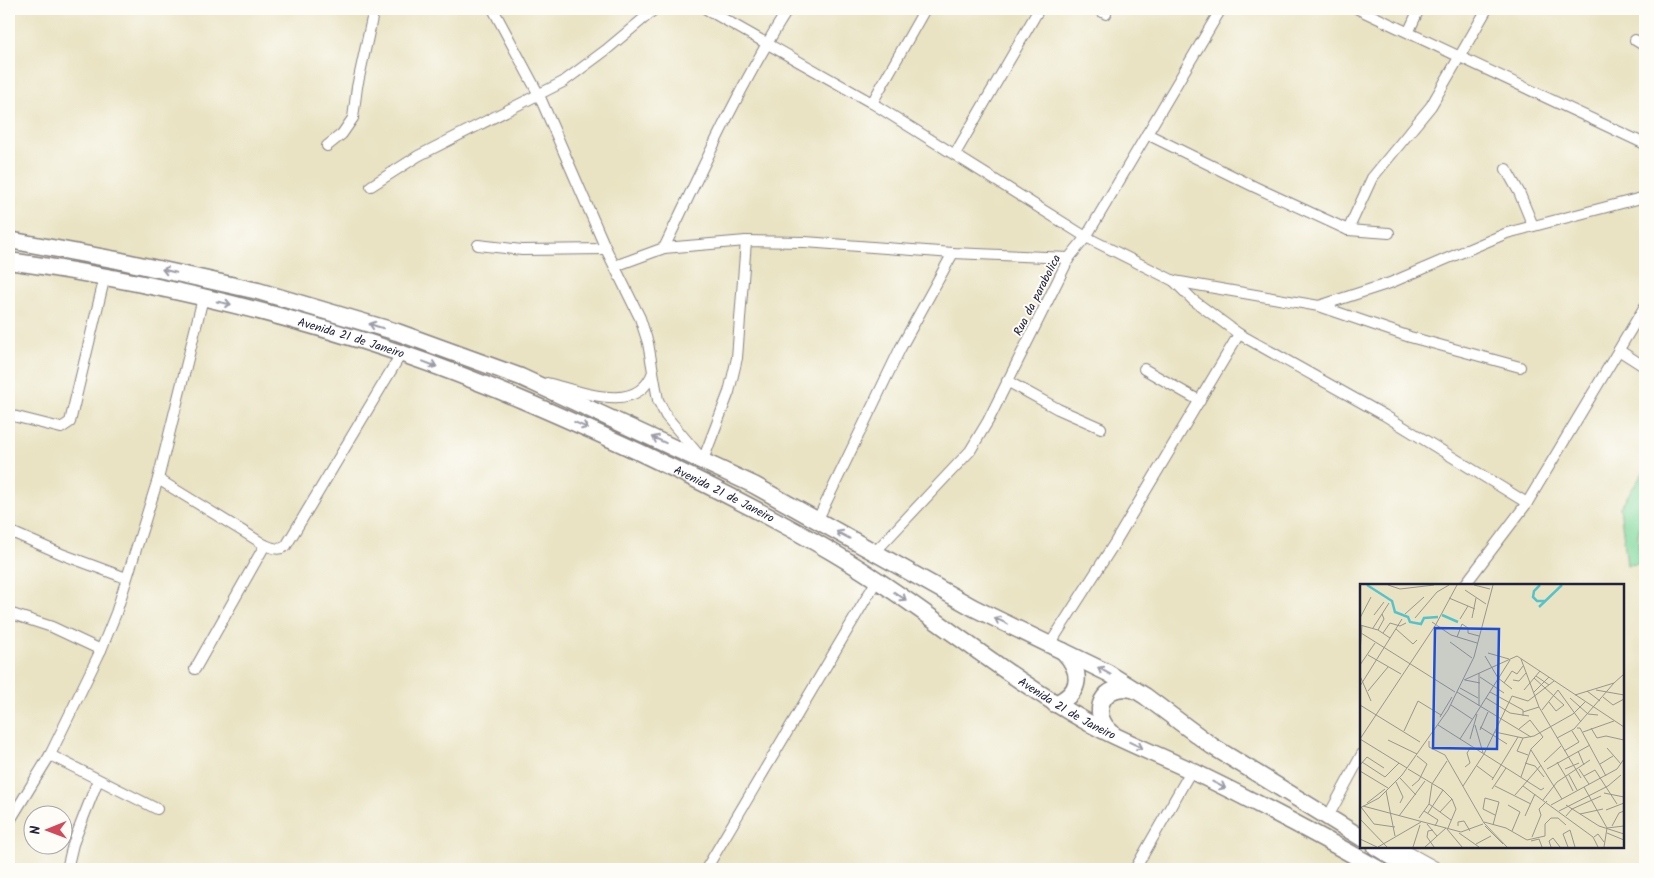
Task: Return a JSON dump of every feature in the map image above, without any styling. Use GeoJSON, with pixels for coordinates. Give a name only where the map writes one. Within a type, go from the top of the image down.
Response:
{"type":"FeatureCollection","features":[{"type":"Feature","properties":{"kind":"main road","name":"Avenida 21 de Janeiro"},"geometry":{"type":"LineString","coordinates":[[9,240],[117,260],[258,291],[397,332],[522,377],[703,460],[974,608],[1056,647],[1137,690],[1212,746],[1360,837]]}},
{"type":"Feature","properties":{"kind":"main road","name":"Avenida 21 de Janeiro"},"geometry":{"type":"LineString","coordinates":[[9,261],[105,276],[253,309],[401,354],[491,387],[694,478],[799,533],[877,580],[1055,704],[1113,735],[1191,771],[1328,840],[1378,869]]}},
{"type":"Feature","properties":{"kind":"main road"},"geometry":{"type":"LineString","coordinates":[[1055,704],[1070,696],[1076,688],[1077,681],[1075,666],[1056,647]]}},
{"type":"Feature","properties":{"kind":"main road"},"geometry":{"type":"LineString","coordinates":[[1113,735],[1102,723],[1099,715],[1102,700],[1114,689],[1122,687],[1137,690]]}},
{"type":"Feature","properties":{"kind":"main road"},"geometry":{"type":"LineString","coordinates":[[1284,791],[1360,828]]}},
{"type":"Feature","properties":{"kind":"main road"},"geometry":{"type":"LineString","coordinates":[[1378,848],[1412,869]]}},
{"type":"Feature","properties":{"kind":"main road"},"geometry":{"type":"LineString","coordinates":[[1397,848],[1435,869]]}},
{"type":"Feature","properties":{"kind":"street"},"geometry":{"type":"LineString","coordinates":[[327,146],[342,134],[352,118],[374,9]]}},
{"type":"Feature","properties":{"kind":"street"},"geometry":{"type":"LineString","coordinates":[[494,9],[538,95],[606,249],[640,318],[654,371],[658,400],[666,416],[703,460],[729,392],[737,358],[746,242]]}},
{"type":"Feature","properties":{"kind":"street"},"geometry":{"type":"LineString","coordinates":[[371,186],[418,156],[563,82],[606,50],[655,9]]}},
{"type":"Feature","properties":{"kind":"street"},"geometry":{"type":"LineString","coordinates":[[706,9],[872,103],[1086,237],[1174,281],[1319,306],[1410,337],[1520,367]]}},
{"type":"Feature","properties":{"kind":"street"},"geometry":{"type":"LineString","coordinates":[[664,248],[708,154],[767,43],[788,9]]}},
{"type":"Feature","properties":{"kind":"street"},"geometry":{"type":"LineString","coordinates":[[872,103],[925,9]]}},
{"type":"Feature","properties":{"kind":"street"},"geometry":{"type":"LineString","coordinates":[[955,154],[1039,9]]}},
{"type":"Feature","properties":{"kind":"street","name":"Rua da parabolica"},"geometry":{"type":"LineString","coordinates":[[874,552],[970,451],[988,421],[1069,258],[1086,237],[1221,9]]}},
{"type":"Feature","properties":{"kind":"street"},"geometry":{"type":"LineString","coordinates":[[1358,9],[1409,31],[1459,58],[1645,144]]}},
{"type":"Feature","properties":{"kind":"street"},"geometry":{"type":"LineString","coordinates":[[1409,31],[1419,9]]}},
{"type":"Feature","properties":{"kind":"street"},"geometry":{"type":"LineString","coordinates":[[1348,230],[1372,178],[1431,106],[1487,9]]}},
{"type":"Feature","properties":{"kind":"street"},"geometry":{"type":"LineString","coordinates":[[1635,40],[1645,46]]}},
{"type":"Feature","properties":{"kind":"street"},"geometry":{"type":"LineString","coordinates":[[1147,134],[1348,230],[1389,233]]}},
{"type":"Feature","properties":{"kind":"street"},"geometry":{"type":"LineString","coordinates":[[1506,169],[1519,192],[1533,226]]}},
{"type":"Feature","properties":{"kind":"street"},"geometry":{"type":"LineString","coordinates":[[1319,306],[1390,283],[1507,233],[1645,197]]}},
{"type":"Feature","properties":{"kind":"street"},"geometry":{"type":"LineString","coordinates":[[615,266],[664,248],[746,242],[806,242],[953,253],[1069,258]]}},
{"type":"Feature","properties":{"kind":"street"},"geometry":{"type":"LineString","coordinates":[[478,245],[522,250],[606,249]]}},
{"type":"Feature","properties":{"kind":"street"},"geometry":{"type":"LineString","coordinates":[[817,521],[900,349],[953,253]]}},
{"type":"Feature","properties":{"kind":"street"},"geometry":{"type":"LineString","coordinates":[[9,415],[61,428],[70,422],[105,276]]}},
{"type":"Feature","properties":{"kind":"street"},"geometry":{"type":"LineString","coordinates":[[1174,281],[1192,300],[1239,334],[1384,415],[1527,503]]}},
{"type":"Feature","properties":{"kind":"street"},"geometry":{"type":"LineString","coordinates":[[9,822],[50,755],[101,650],[158,479],[203,298]]}},
{"type":"Feature","properties":{"kind":"street"},"geometry":{"type":"LineString","coordinates":[[1466,584],[1527,503],[1620,351],[1645,306]]}},
{"type":"Feature","properties":{"kind":"street"},"geometry":{"type":"LineString","coordinates":[[1056,647],[1114,544],[1239,334]]}},
{"type":"Feature","properties":{"kind":"street"},"geometry":{"type":"LineString","coordinates":[[1620,351],[1645,367]]}},
{"type":"Feature","properties":{"kind":"street"},"geometry":{"type":"LineString","coordinates":[[158,479],[265,545],[276,549],[286,546],[401,354]]}},
{"type":"Feature","properties":{"kind":"street"},"geometry":{"type":"LineString","coordinates":[[1144,369],[1200,401]]}},
{"type":"Feature","properties":{"kind":"street"},"geometry":{"type":"LineString","coordinates":[[522,377],[617,398],[642,391],[654,371]]}},
{"type":"Feature","properties":{"kind":"street"},"geometry":{"type":"LineString","coordinates":[[1007,381],[1058,409],[1101,428]]}},
{"type":"Feature","properties":{"kind":"street"},"geometry":{"type":"LineString","coordinates":[[9,530],[64,555],[126,578]]}},
{"type":"Feature","properties":{"kind":"street"},"geometry":{"type":"LineString","coordinates":[[195,669],[265,545]]}},
{"type":"Feature","properties":{"kind":"street"},"geometry":{"type":"LineString","coordinates":[[706,869],[877,580]]}},
{"type":"Feature","properties":{"kind":"street"},"geometry":{"type":"LineString","coordinates":[[9,613],[52,627],[101,650]]}},
{"type":"Feature","properties":{"kind":"street"},"geometry":{"type":"LineString","coordinates":[[50,755],[157,809]]}},
{"type":"Feature","properties":{"kind":"street"},"geometry":{"type":"LineString","coordinates":[[1330,813],[1360,758]]}},
{"type":"Feature","properties":{"kind":"street"},"geometry":{"type":"LineString","coordinates":[[1135,869],[1191,771]]}},
{"type":"Feature","properties":{"kind":"street"},"geometry":{"type":"LineString","coordinates":[[66,869],[73,844],[98,780]]}},
{"type":"Feature","properties":{"kind":"green space"},"geometry":{"type":"Polygon","coordinates":[[[1645,470],[1645,503],[1638,535],[1639,564],[1627,565],[1620,507],[1645,470]]]}}]}
